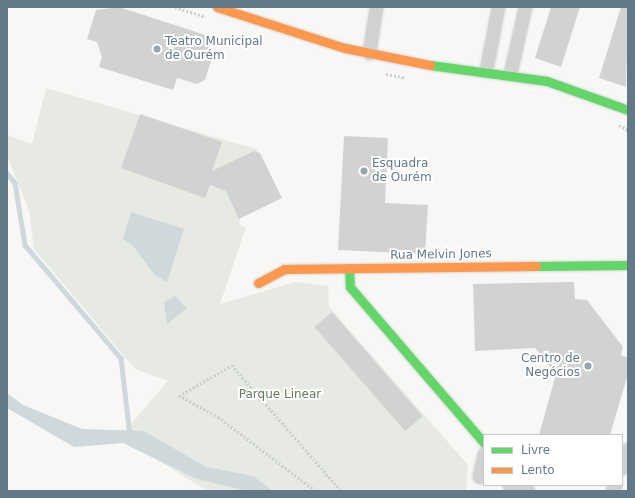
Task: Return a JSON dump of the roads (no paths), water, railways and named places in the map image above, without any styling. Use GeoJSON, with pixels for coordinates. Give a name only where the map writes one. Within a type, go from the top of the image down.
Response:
{"type":"FeatureCollection","features":[{"type":"Feature","properties":{"kind":"street"},"geometry":{"type":"LineString","coordinates":[[217,7],[369,53],[510,74],[575,89],[628,110]]}},
{"type":"Feature","properties":{"kind":"street"},"geometry":{"type":"LineString","coordinates":[[369,53],[376,7]]}},
{"type":"Feature","properties":{"kind":"street"},"geometry":{"type":"LineString","coordinates":[[486,70],[498,7]]}},
{"type":"Feature","properties":{"kind":"street"},"geometry":{"type":"LineString","coordinates":[[510,74],[525,7]]}},
{"type":"Feature","properties":{"kind":"street","name":"Rua Melvin Jones"},"geometry":{"type":"LineString","coordinates":[[258,283],[284,269],[628,265]]}},
{"type":"Feature","properties":{"kind":"street"},"geometry":{"type":"LineString","coordinates":[[349,268],[350,286],[483,442]]}},
{"type":"Feature","properties":{"kind":"street"},"geometry":{"type":"LineString","coordinates":[[623,465],[628,449]]}},
{"type":"Feature","properties":{"kind":"street"},"geometry":{"type":"LineString","coordinates":[[483,458],[479,476],[483,478]]}},
{"type":"Feature","properties":{"kind":"street"},"geometry":{"type":"LineString","coordinates":[[511,486],[528,491]]}},
{"type":"Feature","properties":{"kind":"waterway"},"geometry":{"type":"LineString","coordinates":[[7,173],[15,183],[25,245],[121,358],[130,436]]}},
{"type":"Feature","properties":{"kind":"place","name":"Teatro Municipal de Ourém"},"geometry":{"type":"Point","coordinates":[157,49]}},
{"type":"Feature","properties":{"kind":"place","name":"Esquadra de Ourém"},"geometry":{"type":"Point","coordinates":[364,171]}},
{"type":"Feature","properties":{"kind":"place","name":"Centro de Negócios"},"geometry":{"type":"Point","coordinates":[588,366]}},
{"type":"Feature","properties":{"kind":"park label","name":"Parque Linear"},"geometry":{"type":"Point","coordinates":[280,395]}}]}
